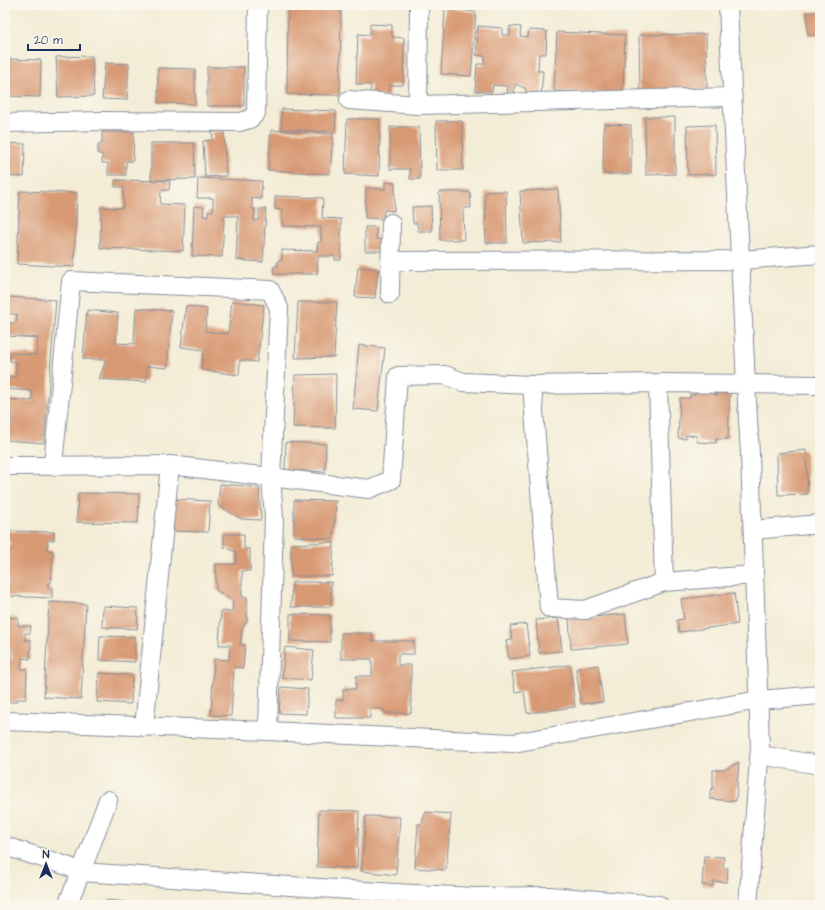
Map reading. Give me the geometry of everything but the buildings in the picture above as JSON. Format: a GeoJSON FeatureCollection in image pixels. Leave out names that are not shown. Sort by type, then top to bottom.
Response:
{"type":"FeatureCollection","features":[{"type":"Feature","properties":{"kind":"street"},"geometry":{"type":"LineString","coordinates":[[5,123],[103,121],[240,122],[250,119],[256,112],[258,5]]}},
{"type":"Feature","properties":{"kind":"street"},"geometry":{"type":"LineString","coordinates":[[418,105],[419,5]]}},
{"type":"Feature","properties":{"kind":"street"},"geometry":{"type":"LineString","coordinates":[[728,5],[750,454],[759,700],[760,755],[748,905]]}},
{"type":"Feature","properties":{"kind":"street"},"geometry":{"type":"LineString","coordinates":[[348,100],[418,105],[733,98]]}},
{"type":"Feature","properties":{"kind":"street"},"geometry":{"type":"LineString","coordinates":[[390,294],[391,223]]}},
{"type":"Feature","properties":{"kind":"street"},"geometry":{"type":"LineString","coordinates":[[390,261],[740,260],[820,254]]}},
{"type":"Feature","properties":{"kind":"street"},"geometry":{"type":"LineString","coordinates":[[53,465],[71,281],[270,290],[279,308],[271,478],[274,517],[268,731]]}},
{"type":"Feature","properties":{"kind":"street"},"geometry":{"type":"LineString","coordinates":[[5,466],[170,465],[369,489],[391,480],[398,376],[445,375],[463,382],[532,385],[658,383],[820,385]]}},
{"type":"Feature","properties":{"kind":"street"},"geometry":{"type":"LineString","coordinates":[[658,383],[664,582]]}},
{"type":"Feature","properties":{"kind":"street"},"geometry":{"type":"LineString","coordinates":[[532,385],[549,608],[585,610],[664,582],[754,575]]}},
{"type":"Feature","properties":{"kind":"street"},"geometry":{"type":"LineString","coordinates":[[144,727],[170,465]]}},
{"type":"Feature","properties":{"kind":"street"},"geometry":{"type":"LineString","coordinates":[[753,530],[820,524]]}},
{"type":"Feature","properties":{"kind":"street"},"geometry":{"type":"LineString","coordinates":[[5,721],[268,731],[513,743],[759,700],[820,694]]}},
{"type":"Feature","properties":{"kind":"street"},"geometry":{"type":"LineString","coordinates":[[760,755],[820,765]]}},
{"type":"Feature","properties":{"kind":"street"},"geometry":{"type":"LineString","coordinates":[[67,905],[108,800]]}},
{"type":"Feature","properties":{"kind":"street"},"geometry":{"type":"LineString","coordinates":[[5,846],[81,872],[394,899],[549,896],[659,905]]}}]}
